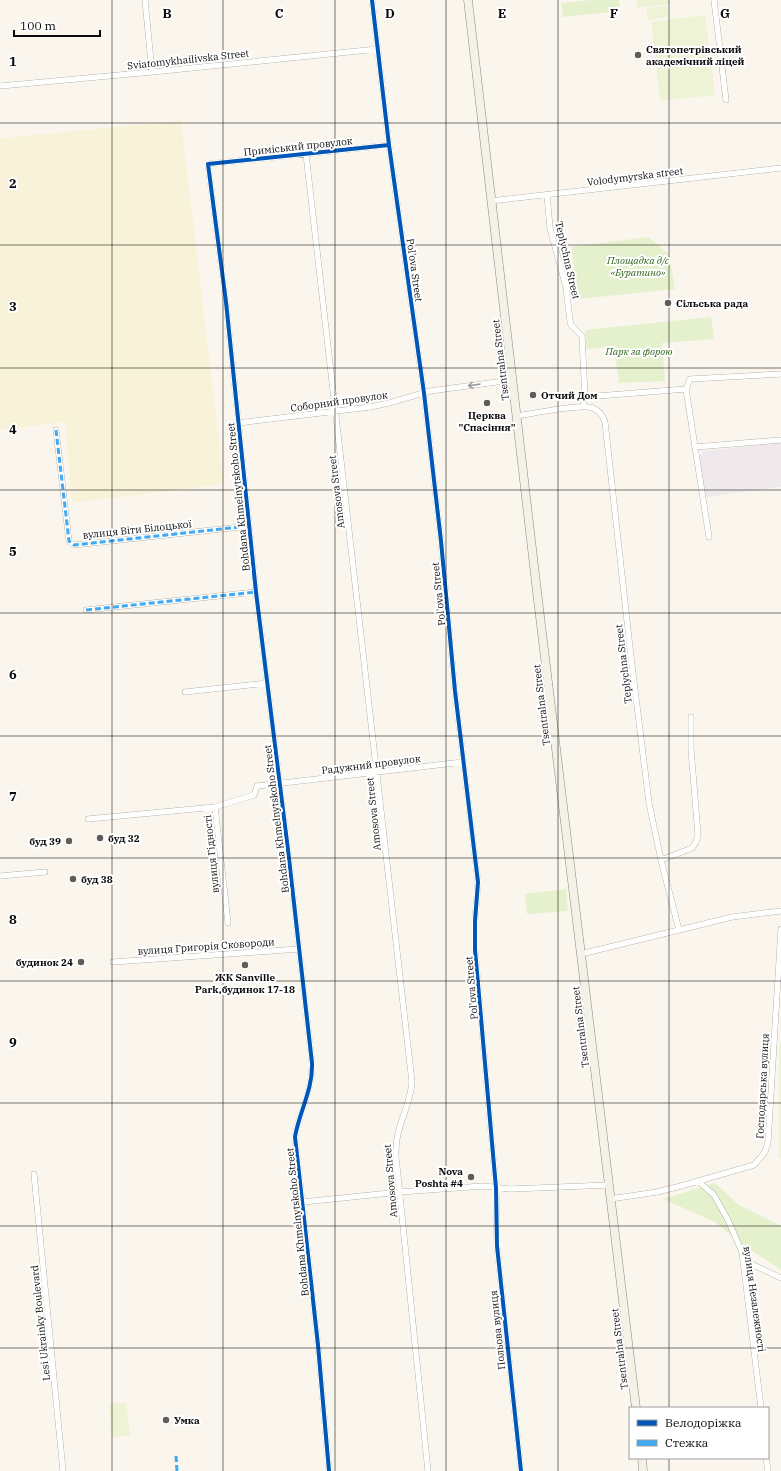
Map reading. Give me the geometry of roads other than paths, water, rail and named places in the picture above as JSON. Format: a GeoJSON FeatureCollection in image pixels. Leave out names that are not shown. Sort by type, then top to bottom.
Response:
{"type":"FeatureCollection","features":[{"type":"Feature","properties":{"kind":"main road","name":"Tsentralna Street"},"geometry":{"type":"LineString","coordinates":[[468,0],[516,416],[636,1407]]}},
{"type":"Feature","properties":{"kind":"main road"},"geometry":{"type":"LineString","coordinates":[[642,1459],[643,1471]]}},
{"type":"Feature","properties":{"kind":"street"},"geometry":{"type":"LineString","coordinates":[[145,0],[152,72]]}},
{"type":"Feature","properties":{"kind":"street","name":"Pol'ova Street"},"geometry":{"type":"LineString","coordinates":[[372,0],[389,145],[424,393],[463,762],[478,882],[475,921],[475,950],[496,1188]]}},
{"type":"Feature","properties":{"kind":"street"},"geometry":{"type":"LineString","coordinates":[[714,0],[726,100]]}},
{"type":"Feature","properties":{"kind":"street","name":"Sviatomykhailivska Street"},"geometry":{"type":"LineString","coordinates":[[0,86],[378,49]]}},
{"type":"Feature","properties":{"kind":"street","name":"Приміський провулок"},"geometry":{"type":"LineString","coordinates":[[208,164],[389,145]]}},
{"type":"Feature","properties":{"kind":"street","name":"Amosova Street"},"geometry":{"type":"LineString","coordinates":[[306,154],[378,772],[412,1082],[410,1097],[399,1127],[395,1145],[428,1471]]}},
{"type":"Feature","properties":{"kind":"street","name":"Bohdana Khmelnytskoho Street"},"geometry":{"type":"LineString","coordinates":[[208,164],[226,302],[256,592],[312,1063],[310,1086],[296,1128],[295,1137],[330,1471]]}},
{"type":"Feature","properties":{"kind":"street","name":"Volodymyrska street"},"geometry":{"type":"LineString","coordinates":[[491,201],[781,168]]}},
{"type":"Feature","properties":{"kind":"street","name":"Teplychna Street"},"geometry":{"type":"LineString","coordinates":[[547,195],[550,228],[566,287],[570,321],[571,325],[582,336],[585,397],[583,406],[595,409],[600,413],[605,422],[634,688],[649,803],[661,860],[679,930]]}},
{"type":"Feature","properties":{"kind":"street"},"geometry":{"type":"LineString","coordinates":[[709,537],[686,389],[690,379],[781,374]]}},
{"type":"Feature","properties":{"kind":"street","name":"Соборний провулок"},"geometry":{"type":"LineString","coordinates":[[238,423],[336,412],[389,403],[430,391],[512,380]]}},
{"type":"Feature","properties":{"kind":"street"},"geometry":{"type":"LineString","coordinates":[[585,397],[686,389]]}},
{"type":"Feature","properties":{"kind":"street"},"geometry":{"type":"LineString","coordinates":[[516,416],[583,406]]}},
{"type":"Feature","properties":{"kind":"street","name":"вулиця Віти Білоцької"},"geometry":{"type":"LineString","coordinates":[[56,430],[69,540],[74,545],[249,526]]}},
{"type":"Feature","properties":{"kind":"street"},"geometry":{"type":"LineString","coordinates":[[695,447],[781,440]]}},
{"type":"Feature","properties":{"kind":"street"},"geometry":{"type":"LineString","coordinates":[[86,610],[256,592]]}},
{"type":"Feature","properties":{"kind":"street"},"geometry":{"type":"LineString","coordinates":[[185,692],[267,683]]}},
{"type":"Feature","properties":{"kind":"street"},"geometry":{"type":"LineString","coordinates":[[661,860],[692,848],[698,835],[691,749],[692,717]]}},
{"type":"Feature","properties":{"kind":"street","name":"Радужний провулок"},"geometry":{"type":"LineString","coordinates":[[280,784],[463,762]]}},
{"type":"Feature","properties":{"kind":"street","name":"вулиця Гідності"},"geometry":{"type":"LineString","coordinates":[[228,923],[215,807],[254,795],[257,786],[280,784]]}},
{"type":"Feature","properties":{"kind":"street"},"geometry":{"type":"LineString","coordinates":[[88,819],[215,807]]}},
{"type":"Feature","properties":{"kind":"street"},"geometry":{"type":"LineString","coordinates":[[0,876],[45,872]]}},
{"type":"Feature","properties":{"kind":"street"},"geometry":{"type":"LineString","coordinates":[[581,954],[732,917],[781,911]]}},
{"type":"Feature","properties":{"kind":"street","name":"Господарська вулиця"},"geometry":{"type":"LineString","coordinates":[[610,1199],[657,1192],[754,1165],[766,1152],[768,1142],[781,929]]}},
{"type":"Feature","properties":{"kind":"street","name":"вулиця Григорія Сковороди"},"geometry":{"type":"LineString","coordinates":[[113,962],[299,949]]}},
{"type":"Feature","properties":{"kind":"street","name":"Lesi Ukrainky Boulevard"},"geometry":{"type":"LineString","coordinates":[[34,1174],[63,1471]]}},
{"type":"Feature","properties":{"kind":"street","name":"вулиця Незалежності"},"geometry":{"type":"LineString","coordinates":[[698,1181],[714,1195],[728,1220],[742,1252],[761,1407]]}},
{"type":"Feature","properties":{"kind":"street"},"geometry":{"type":"LineString","coordinates":[[303,1202],[400,1192],[483,1186],[511,1189],[609,1185]]}},
{"type":"Feature","properties":{"kind":"street","name":"Польова вулиця"},"geometry":{"type":"LineString","coordinates":[[496,1188],[497,1246],[521,1471]]}},
{"type":"Feature","properties":{"kind":"street"},"geometry":{"type":"LineString","coordinates":[[743,1260],[781,1278]]}},
{"type":"Feature","properties":{"kind":"street"},"geometry":{"type":"LineString","coordinates":[[766,1459],[768,1471]]}},
{"type":"Feature","properties":{"kind":"place","name":"Святопетрівський академічний ліцей"},"geometry":{"type":"Point","coordinates":[638,55]}},
{"type":"Feature","properties":{"kind":"place","name":"Сільська рада"},"geometry":{"type":"Point","coordinates":[668,303]}},
{"type":"Feature","properties":{"kind":"place","name":"Отчий Дом"},"geometry":{"type":"Point","coordinates":[533,395]}},
{"type":"Feature","properties":{"kind":"place","name":"Церква \"Спасіння\""},"geometry":{"type":"Point","coordinates":[487,403]}},
{"type":"Feature","properties":{"kind":"place","name":"буд 32"},"geometry":{"type":"Point","coordinates":[100,838]}},
{"type":"Feature","properties":{"kind":"place","name":"буд 39"},"geometry":{"type":"Point","coordinates":[69,841]}},
{"type":"Feature","properties":{"kind":"place","name":"буд 38"},"geometry":{"type":"Point","coordinates":[73,879]}},
{"type":"Feature","properties":{"kind":"place","name":"будинок 24"},"geometry":{"type":"Point","coordinates":[81,962]}},
{"type":"Feature","properties":{"kind":"place","name":"ЖК Sanville Park,будинок 17-18"},"geometry":{"type":"Point","coordinates":[245,965]}},
{"type":"Feature","properties":{"kind":"place","name":"Nova Poshta #4"},"geometry":{"type":"Point","coordinates":[471,1177]}},
{"type":"Feature","properties":{"kind":"place","name":"Умка"},"geometry":{"type":"Point","coordinates":[166,1420]}},
{"type":"Feature","properties":{"kind":"park label","name":"Площадка д/с «Буратино»"},"geometry":{"type":"Point","coordinates":[638,266]}},
{"type":"Feature","properties":{"kind":"park label","name":"Парк за форою"},"geometry":{"type":"Point","coordinates":[639,351]}}]}
